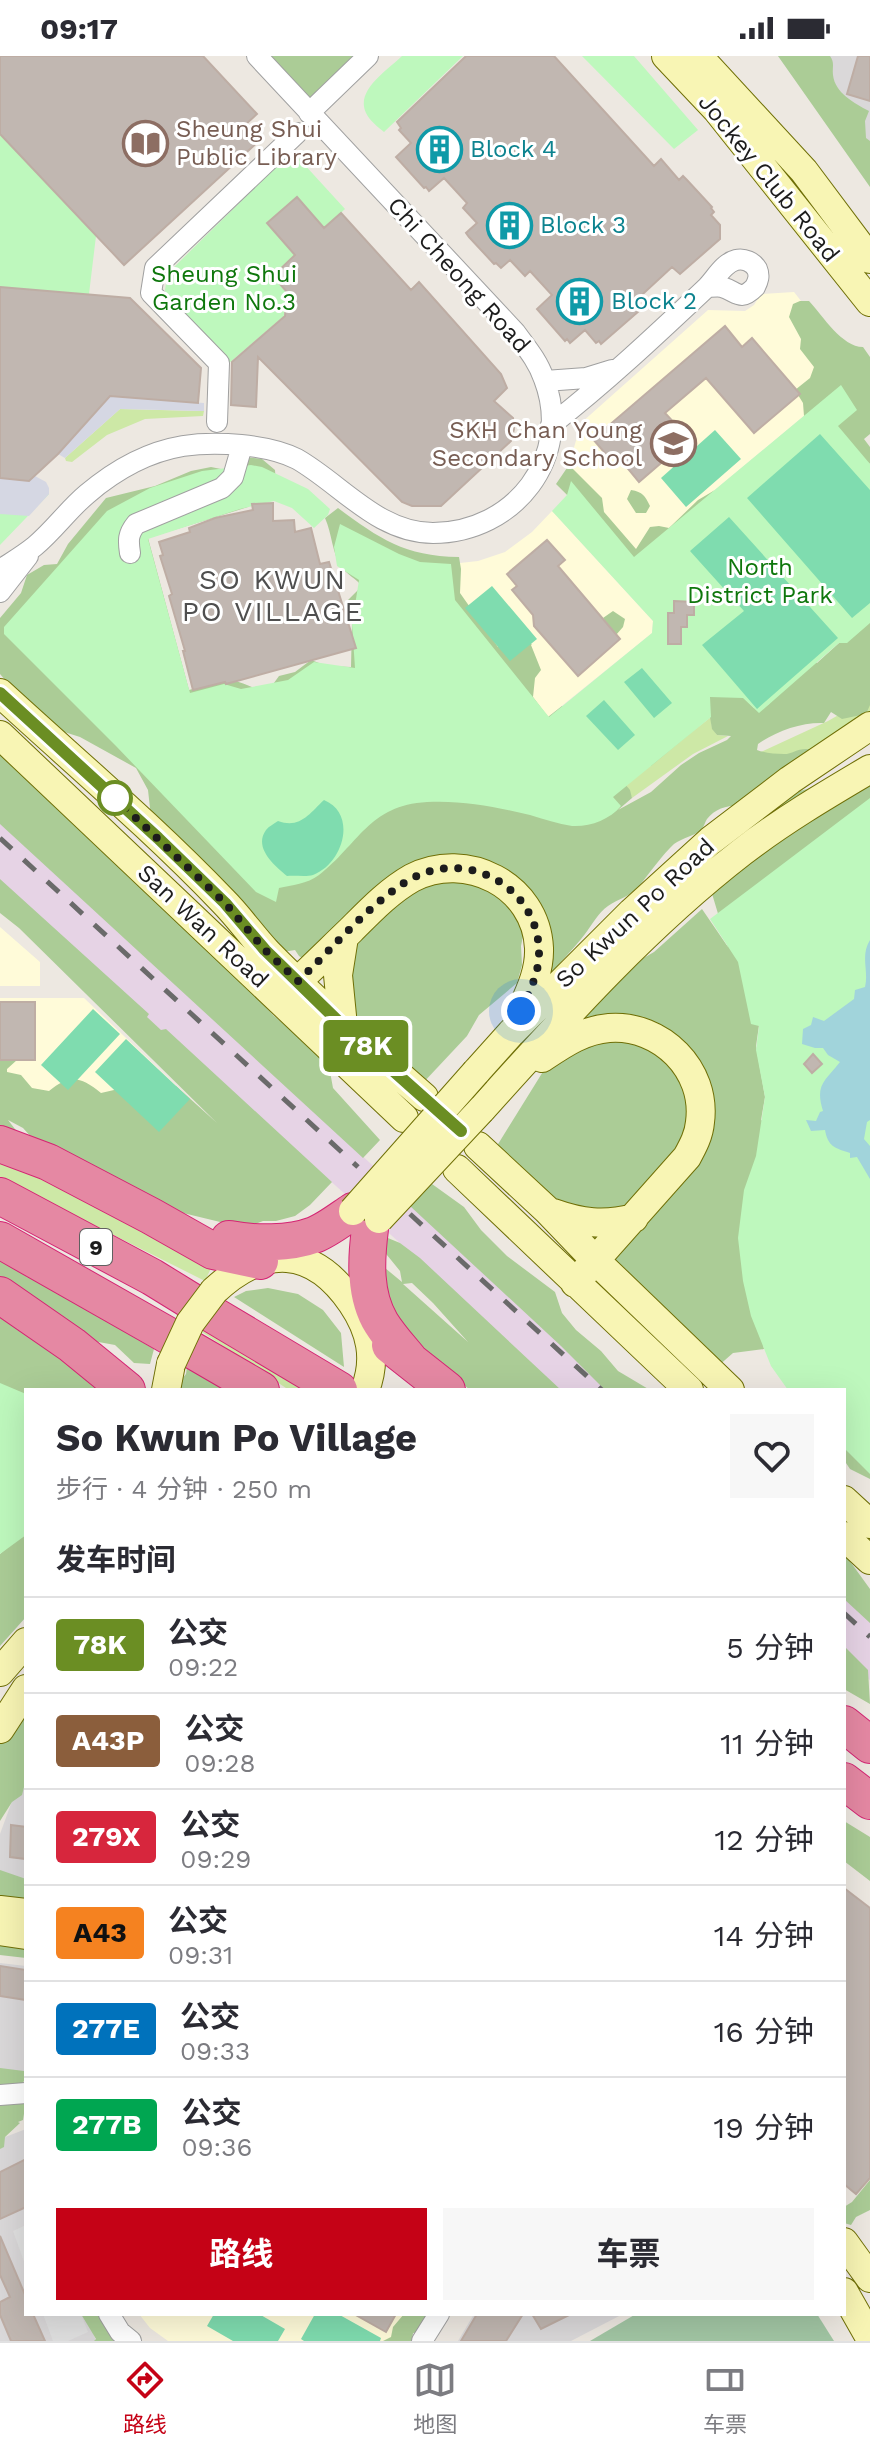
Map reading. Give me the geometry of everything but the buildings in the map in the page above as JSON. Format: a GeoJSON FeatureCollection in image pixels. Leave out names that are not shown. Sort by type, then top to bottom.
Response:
{"type":"FeatureCollection","features":[{"type":"Feature","properties":{"kind":"highway"},"geometry":{"type":"LineString","coordinates":[[0,1144],[48,1162],[213,1251],[273,1260]]}},
{"type":"Feature","properties":{"kind":"highway","name":"9"},"geometry":{"type":"LineString","coordinates":[[0,1196],[205,1302],[357,1387]]}},
{"type":"Feature","properties":{"kind":"highway"},"geometry":{"type":"LineString","coordinates":[[151,1216],[188,1229],[248,1243],[314,1235],[361,1220],[371,1298],[382,1325],[409,1359]]}},
{"type":"Feature","properties":{"kind":"highway","name":"9"},"geometry":{"type":"LineString","coordinates":[[0,1240],[173,1359],[255,1388]]}},
{"type":"Feature","properties":{"kind":"highway"},"geometry":{"type":"LineString","coordinates":[[0,1295],[72,1345],[125,1388]]}},
{"type":"Feature","properties":{"kind":"highway"},"geometry":{"type":"LineString","coordinates":[[360,1315],[445,1388]]}},
{"type":"Feature","properties":{"kind":"highway"},"geometry":{"type":"LineString","coordinates":[[846,1726],[870,1745]]}},
{"type":"Feature","properties":{"kind":"highway"},"geometry":{"type":"LineString","coordinates":[[846,1783],[870,1801]]}},
{"type":"Feature","properties":{"kind":"main road","name":"Jockey Club Road"},"geometry":{"type":"LineString","coordinates":[[666,56],[717,110],[870,302]]}},
{"type":"Feature","properties":{"kind":"main road","name":"Jockey Club Road"},"geometry":{"type":"LineString","coordinates":[[698,56],[804,171],[870,259]]}},
{"type":"Feature","properties":{"kind":"main road","name":"San Wan Road"},"geometry":{"type":"LineString","coordinates":[[0,693],[225,903],[265,950],[288,990],[343,1026],[424,1097]]}},
{"type":"Feature","properties":{"kind":"main road","name":"So Kwun Po Road"},"geometry":{"type":"LineString","coordinates":[[357,1387],[372,1353],[351,1271],[361,1220],[476,1072],[632,912],[710,841],[790,780],[870,726]]}},
{"type":"Feature","properties":{"kind":"main road","name":"San Wan Road"},"geometry":{"type":"LineString","coordinates":[[0,735],[288,990],[404,1118]]}},
{"type":"Feature","properties":{"kind":"main road","name":"So Kwun Po Road"},"geometry":{"type":"LineString","coordinates":[[173,1359],[190,1323],[205,1302],[235,1273],[326,1239],[361,1220],[481,1110],[607,972],[652,928],[774,829],[870,769]]}},
{"type":"Feature","properties":{"kind":"main road"},"geometry":{"type":"LineString","coordinates":[[288,990],[391,892],[425,873],[451,867],[465,868],[491,877],[511,890],[525,906],[538,938],[536,975],[511,1033]]}},
{"type":"Feature","properties":{"kind":"main road"},"geometry":{"type":"LineString","coordinates":[[343,1026],[338,975],[344,937]]}},
{"type":"Feature","properties":{"kind":"main road"},"geometry":{"type":"LineString","coordinates":[[509,1079],[567,1041],[609,1028],[649,1034],[680,1057],[693,1075],[700,1097],[698,1134],[687,1157],[575,1283]]}},
{"type":"Feature","properties":{"kind":"main road"},"geometry":{"type":"LineString","coordinates":[[478,1146],[728,1388]]}},
{"type":"Feature","properties":{"kind":"main road"},"geometry":{"type":"LineString","coordinates":[[457,1169],[687,1388]]}},
{"type":"Feature","properties":{"kind":"main road"},"geometry":{"type":"LineString","coordinates":[[548,1211],[589,1223],[604,1224],[634,1218]]}},
{"type":"Feature","properties":{"kind":"main road"},"geometry":{"type":"LineString","coordinates":[[273,1260],[308,1263],[330,1276],[360,1315]]}},
{"type":"Feature","properties":{"kind":"main road"},"geometry":{"type":"LineString","coordinates":[[846,1502],[870,1524]]}},
{"type":"Feature","properties":{"kind":"main road"},"geometry":{"type":"LineString","coordinates":[[846,1538],[870,1560]]}},
{"type":"Feature","properties":{"kind":"main road"},"geometry":{"type":"LineString","coordinates":[[0,1672],[24,1644]]}},
{"type":"Feature","properties":{"kind":"main road"},"geometry":{"type":"LineString","coordinates":[[0,1729],[24,1692]]}},
{"type":"Feature","properties":{"kind":"main road"},"geometry":{"type":"LineString","coordinates":[[0,1910],[24,1913]]}},
{"type":"Feature","properties":{"kind":"main road"},"geometry":{"type":"LineString","coordinates":[[0,1931],[24,1935]]}},
{"type":"Feature","properties":{"kind":"main road"},"geometry":{"type":"LineString","coordinates":[[846,2245],[870,2278]]}},
{"type":"Feature","properties":{"kind":"main road"},"geometry":{"type":"LineString","coordinates":[[846,2296],[870,2338]]}},
{"type":"Feature","properties":{"kind":"street","name":"Chi Cheong Road"},"geometry":{"type":"LineString","coordinates":[[0,592],[35,546],[86,495],[116,471],[150,455],[181,446],[205,443],[242,446],[297,459],[375,515],[402,528],[429,533],[449,533],[482,524],[506,511],[526,493],[541,469],[549,448],[551,425],[545,381],[537,362],[515,332],[257,56]]}},
{"type":"Feature","properties":{"kind":"street"},"geometry":{"type":"LineString","coordinates":[[309,113],[368,56]]}},
{"type":"Feature","properties":{"kind":"street"},"geometry":{"type":"LineString","coordinates":[[217,422],[219,363],[151,293],[155,268],[297,133]]}},
{"type":"Feature","properties":{"kind":"street"},"geometry":{"type":"LineString","coordinates":[[551,425],[707,287]]}},
{"type":"Feature","properties":{"kind":"street"},"geometry":{"type":"LineString","coordinates":[[545,381],[604,374],[624,363]]}},
{"type":"Feature","properties":{"kind":"street"},"geometry":{"type":"LineString","coordinates":[[130,553],[128,540],[136,524],[230,482],[242,446]]}},
{"type":"Feature","properties":{"kind":"street"},"geometry":{"type":"LineString","coordinates":[[0,570],[35,546]]}},
{"type":"Feature","properties":{"kind":"street"},"geometry":{"type":"LineString","coordinates":[[0,2095],[24,2093]]}},
{"type":"Feature","properties":{"kind":"street"},"geometry":{"type":"LineString","coordinates":[[110,2316],[120,2332],[131,2341]]}},
{"type":"Feature","properties":{"kind":"street"},"geometry":{"type":"LineString","coordinates":[[422,2341],[438,2316]]}},
{"type":"Feature","properties":{"kind":"shaded area"},"geometry":{"type":"Polygon","coordinates":[[[778,56],[870,56],[870,183],[778,56]]]}},
{"type":"Feature","properties":{"kind":"shaded area","name":"SKH Chan Young Secondary School"},"geometry":{"type":"Polygon","coordinates":[[[794,292],[805,306],[841,385],[634,557],[569,465],[581,423],[708,310],[745,311],[754,305],[761,294],[794,292]]]}},
{"type":"Feature","properties":{"kind":"shaded area"},"geometry":{"type":"Polygon","coordinates":[[[109,396],[204,403],[204,411],[120,409],[65,458],[58,454],[109,396]]]}},
{"type":"Feature","properties":{"kind":"shaded area"},"geometry":{"type":"Polygon","coordinates":[[[35,476],[46,482],[49,494],[29,516],[0,514],[0,478],[29,481],[35,476]]]}},
{"type":"Feature","properties":{"kind":"shaded area"},"geometry":{"type":"Polygon","coordinates":[[[552,511],[653,621],[652,633],[548,717],[455,600],[451,564],[478,561],[505,552],[532,532],[552,511]]]}},
{"type":"Feature","properties":{"kind":"shaded area"},"geometry":{"type":"Polygon","coordinates":[[[0,823],[613,1388],[555,1388],[400,1243],[146,1017],[148,1015],[0,882],[0,823]]]}},
{"type":"Feature","properties":{"kind":"shaded area"},"geometry":{"type":"Polygon","coordinates":[[[0,927],[40,962],[40,986],[0,986],[0,927]]]}},
{"type":"Feature","properties":{"kind":"shaded area"},"geometry":{"type":"Polygon","coordinates":[[[0,998],[84,998],[266,1171],[0,1101],[0,998]]]}},
{"type":"Feature","properties":{"kind":"shaded area"},"geometry":{"type":"Polygon","coordinates":[[[846,1599],[870,1620],[870,1680],[846,1663],[846,1599]]]}},
{"type":"Feature","properties":{"kind":"shaded area"},"geometry":{"type":"Polygon","coordinates":[[[24,1778],[24,1882],[0,1875],[0,1834],[15,1793],[24,1778]]]}},
{"type":"Feature","properties":{"kind":"shaded area"},"geometry":{"type":"Polygon","coordinates":[[[0,1963],[24,1966],[24,2071],[0,2075],[0,1963]]]}},
{"type":"Feature","properties":{"kind":"shaded area"},"geometry":{"type":"Polygon","coordinates":[[[24,2130],[24,2316],[87,2316],[96,2341],[0,2341],[0,2139],[24,2130]]]}},
{"type":"Feature","properties":{"kind":"shaded area"},"geometry":{"type":"Polygon","coordinates":[[[24,2226],[24,2261],[13,2231],[24,2226]]]}},
{"type":"Feature","properties":{"kind":"shaded area"},"geometry":{"type":"Polygon","coordinates":[[[44,2316],[82,2316],[88,2332],[68,2341],[53,2341],[44,2316]]]}},
{"type":"Feature","properties":{"kind":"shaded area"},"geometry":{"type":"Polygon","coordinates":[[[141,2316],[410,2316],[395,2341],[168,2341],[150,2328],[141,2316]]]}},
{"type":"Feature","properties":{"kind":"shaded area"},"geometry":{"type":"Polygon","coordinates":[[[473,2316],[619,2316],[571,2341],[458,2341],[473,2316]]]}},
{"type":"Feature","properties":{"kind":"green space"},"geometry":{"type":"Polygon","coordinates":[[[257,56],[368,56],[309,113],[257,56]]]}},
{"type":"Feature","properties":{"kind":"green space"},"geometry":{"type":"Polygon","coordinates":[[[402,56],[463,56],[384,132],[367,116],[365,96],[375,81],[402,56]]]}},
{"type":"Feature","properties":{"kind":"green space"},"geometry":{"type":"Polygon","coordinates":[[[582,56],[634,56],[698,130],[674,149],[582,56]]]}},
{"type":"Feature","properties":{"kind":"green space"},"geometry":{"type":"Polygon","coordinates":[[[778,56],[830,56],[837,87],[846,97],[869,111],[865,121],[866,138],[870,141],[870,187],[778,56]]]}},
{"type":"Feature","properties":{"kind":"green space"},"geometry":{"type":"Polygon","coordinates":[[[0,134],[96,236],[89,294],[0,287],[0,134]]]}},
{"type":"Feature","properties":{"kind":"green space","name":"Sheung Shui Garden No.3"},"geometry":{"type":"Polygon","coordinates":[[[292,151],[345,209],[273,276],[286,292],[284,316],[228,364],[164,295],[168,273],[292,151]]]}},
{"type":"Feature","properties":{"kind":"green space"},"geometry":{"type":"Polygon","coordinates":[[[809,301],[840,336],[855,346],[863,347],[870,357],[870,434],[864,439],[870,447],[870,464],[804,416],[803,403],[795,390],[810,378],[814,367],[800,349],[801,339],[789,317],[793,304],[809,301]]]}},
{"type":"Feature","properties":{"kind":"green space","name":"North District Park"},"geometry":{"type":"Polygon","coordinates":[[[841,385],[857,410],[838,426],[870,464],[870,623],[847,643],[839,643],[759,713],[743,698],[710,697],[711,717],[613,797],[621,806],[616,811],[592,824],[572,826],[505,809],[466,803],[407,805],[391,810],[366,828],[314,878],[279,888],[276,902],[256,892],[4,634],[4,627],[107,511],[150,488],[202,471],[251,465],[262,467],[308,489],[330,509],[314,528],[292,508],[274,501],[148,539],[190,693],[224,684],[241,689],[288,680],[314,662],[355,668],[352,624],[359,580],[337,566],[334,547],[340,524],[420,562],[451,564],[455,600],[549,717],[652,633],[653,621],[552,511],[567,495],[571,481],[634,557],[841,385]]]}},
{"type":"Feature","properties":{"kind":"green space"},"geometry":{"type":"Polygon","coordinates":[[[120,409],[204,411],[203,416],[145,419],[107,435],[72,462],[66,461],[65,458],[120,409]]]}},
{"type":"Feature","properties":{"kind":"green space"},"geometry":{"type":"Polygon","coordinates":[[[715,430],[741,459],[686,507],[661,478],[715,430]]]}},
{"type":"Feature","properties":{"kind":"green space"},"geometry":{"type":"Polygon","coordinates":[[[820,434],[870,490],[870,603],[852,618],[747,498],[820,434]]]}},
{"type":"Feature","properties":{"kind":"green space"},"geometry":{"type":"Polygon","coordinates":[[[245,457],[262,459],[275,470],[276,486],[248,507],[148,538],[189,690],[207,681],[227,679],[259,690],[271,687],[279,676],[295,672],[311,660],[327,666],[351,667],[352,624],[348,600],[362,586],[342,568],[334,550],[325,518],[338,508],[394,544],[423,553],[459,557],[460,593],[498,647],[518,640],[532,644],[541,670],[535,678],[533,697],[548,717],[562,706],[630,790],[632,798],[618,810],[651,792],[699,753],[731,736],[717,735],[712,729],[710,717],[651,766],[664,694],[743,697],[754,708],[768,705],[805,655],[817,663],[839,643],[870,604],[870,705],[866,714],[842,719],[831,712],[824,723],[790,728],[758,744],[757,750],[774,754],[809,749],[809,756],[746,806],[720,809],[707,819],[701,830],[674,844],[636,889],[601,912],[546,982],[534,965],[523,936],[522,965],[517,983],[479,1015],[467,1036],[422,1084],[392,1063],[370,1031],[354,1021],[343,984],[299,956],[295,950],[283,952],[152,826],[148,790],[136,768],[80,737],[58,730],[0,674],[0,618],[21,593],[27,575],[44,565],[57,564],[68,544],[106,498],[155,486],[191,471],[211,467],[226,470],[245,457]]]}},
{"type":"Feature","properties":{"kind":"green space"},"geometry":{"type":"Polygon","coordinates":[[[569,465],[602,498],[604,512],[636,549],[650,527],[669,528],[698,500],[715,490],[637,564],[556,484],[569,465]]]}},
{"type":"Feature","properties":{"kind":"green space"},"geometry":{"type":"Polygon","coordinates":[[[0,490],[49,494],[0,545],[0,490]]]}},
{"type":"Feature","properties":{"kind":"green space"},"geometry":{"type":"Polygon","coordinates":[[[631,490],[641,493],[647,500],[650,506],[646,513],[636,513],[627,499],[631,490]]]}},
{"type":"Feature","properties":{"kind":"green space"},"geometry":{"type":"Polygon","coordinates":[[[729,517],[838,638],[757,709],[702,645],[744,611],[690,551],[729,517]]]}},
{"type":"Feature","properties":{"kind":"green space"},"geometry":{"type":"Polygon","coordinates":[[[492,586],[537,639],[510,661],[465,608],[492,586]]]}},
{"type":"Feature","properties":{"kind":"green space"},"geometry":{"type":"Polygon","coordinates":[[[613,611],[625,619],[616,635],[603,618],[613,611]]]}},
{"type":"Feature","properties":{"kind":"green space"},"geometry":{"type":"Polygon","coordinates":[[[642,668],[672,703],[654,718],[624,682],[642,668]]]}},
{"type":"Feature","properties":{"kind":"green space"},"geometry":{"type":"Polygon","coordinates":[[[870,697],[870,715],[773,775],[761,752],[828,721],[870,697]]]}},
{"type":"Feature","properties":{"kind":"green space"},"geometry":{"type":"Polygon","coordinates":[[[604,700],[635,735],[618,750],[586,716],[604,700]]]}},
{"type":"Feature","properties":{"kind":"green space"},"geometry":{"type":"Polygon","coordinates":[[[711,717],[712,728],[717,735],[728,736],[693,754],[632,798],[626,784],[711,717]]]}},
{"type":"Feature","properties":{"kind":"green space"},"geometry":{"type":"Polygon","coordinates":[[[0,746],[214,950],[274,1016],[319,1052],[329,1066],[333,1088],[380,1140],[363,1158],[0,824],[0,746]]]}},
{"type":"Feature","properties":{"kind":"green space"},"geometry":{"type":"Polygon","coordinates":[[[870,760],[870,924],[759,1025],[756,1046],[765,1097],[761,1120],[775,1128],[870,1381],[870,1479],[850,1469],[846,1463],[846,1388],[841,1388],[762,1339],[764,1349],[733,1353],[717,1367],[495,1149],[580,1012],[628,967],[654,952],[702,909],[728,947],[710,887],[724,879],[724,846],[768,817],[790,794],[870,760]]]}},
{"type":"Feature","properties":{"kind":"green space"},"geometry":{"type":"Polygon","coordinates":[[[870,798],[870,1474],[846,1450],[846,1388],[787,1388],[771,1366],[751,1316],[738,1238],[744,1190],[756,1156],[765,1097],[756,1050],[759,1026],[751,1024],[738,962],[710,919],[870,798]]]}},
{"type":"Feature","properties":{"kind":"green space"},"geometry":{"type":"Polygon","coordinates":[[[324,800],[335,807],[341,816],[343,827],[339,850],[332,861],[313,875],[287,876],[267,856],[263,837],[267,829],[278,821],[298,822],[324,800]]]}},
{"type":"Feature","properties":{"kind":"green space"},"geometry":{"type":"Polygon","coordinates":[[[0,879],[149,1014],[147,1017],[161,1030],[166,1029],[332,1182],[310,1205],[295,1216],[263,1221],[245,1228],[183,1213],[127,1190],[41,1148],[23,1128],[8,1120],[25,1142],[0,1144],[0,1060],[17,1060],[7,1072],[21,1075],[32,1088],[49,1091],[75,1079],[101,1093],[127,1087],[176,1086],[217,1123],[19,928],[0,913],[0,879]]]}},
{"type":"Feature","properties":{"kind":"green space"},"geometry":{"type":"Polygon","coordinates":[[[93,1009],[120,1034],[68,1090],[41,1065],[93,1009]]]}},
{"type":"Feature","properties":{"kind":"green space"},"geometry":{"type":"Polygon","coordinates":[[[126,1039],[190,1099],[159,1132],[95,1072],[126,1039]]]}},
{"type":"Feature","properties":{"kind":"green space"},"geometry":{"type":"Polygon","coordinates":[[[0,1157],[212,1266],[205,1281],[0,1178],[0,1157]]]}},
{"type":"Feature","properties":{"kind":"green space"},"geometry":{"type":"Polygon","coordinates":[[[432,1184],[464,1207],[507,1256],[555,1292],[562,1313],[576,1330],[601,1351],[618,1371],[647,1388],[603,1388],[410,1206],[432,1184]]]}},
{"type":"Feature","properties":{"kind":"green space"},"geometry":{"type":"Polygon","coordinates":[[[383,1236],[400,1243],[420,1258],[559,1388],[468,1388],[398,1329],[379,1263],[402,1282],[400,1271],[378,1244],[383,1236]],[[412,1283],[403,1284],[468,1342],[412,1283]]]}},
{"type":"Feature","properties":{"kind":"green space"},"geometry":{"type":"Polygon","coordinates":[[[0,1256],[27,1277],[74,1289],[115,1326],[154,1349],[150,1364],[134,1363],[115,1345],[93,1341],[0,1276],[0,1256]]]}},
{"type":"Feature","properties":{"kind":"green space"},"geometry":{"type":"Polygon","coordinates":[[[268,1288],[298,1294],[323,1310],[341,1333],[344,1367],[234,1297],[246,1291],[268,1288]]]}},
{"type":"Feature","properties":{"kind":"green space"},"geometry":{"type":"Polygon","coordinates":[[[0,1305],[104,1388],[24,1388],[24,1619],[0,1646],[0,1554],[15,1541],[0,1410],[0,1305]]]}},
{"type":"Feature","properties":{"kind":"green space"},"geometry":{"type":"Polygon","coordinates":[[[210,1322],[307,1388],[286,1388],[202,1332],[210,1322]]]}},
{"type":"Feature","properties":{"kind":"green space"},"geometry":{"type":"Polygon","coordinates":[[[188,1359],[238,1388],[180,1388],[188,1359]]]}},
{"type":"Feature","properties":{"kind":"green space"},"geometry":{"type":"Polygon","coordinates":[[[0,1383],[24,1393],[24,1536],[0,1554],[0,1383]]]}},
{"type":"Feature","properties":{"kind":"green space"},"geometry":{"type":"Polygon","coordinates":[[[846,1556],[870,1589],[870,1623],[846,1601],[846,1556]]]}},
{"type":"Feature","properties":{"kind":"green space"},"geometry":{"type":"Polygon","coordinates":[[[846,1648],[868,1670],[870,1704],[846,1690],[846,1648]]]}},
{"type":"Feature","properties":{"kind":"green space"},"geometry":{"type":"Polygon","coordinates":[[[24,1708],[24,1787],[22,1795],[12,1802],[0,1821],[0,1742],[24,1708]]]}},
{"type":"Feature","properties":{"kind":"green space"},"geometry":{"type":"Polygon","coordinates":[[[846,1822],[870,1837],[870,1881],[846,1863],[846,1822]]]}},
{"type":"Feature","properties":{"kind":"green space"},"geometry":{"type":"Polygon","coordinates":[[[0,1870],[24,1878],[24,1900],[0,1897],[0,1870]]]}},
{"type":"Feature","properties":{"kind":"green space"},"geometry":{"type":"Polygon","coordinates":[[[0,1938],[24,1942],[24,1958],[0,1955],[0,1938]]]}},
{"type":"Feature","properties":{"kind":"green space"},"geometry":{"type":"Polygon","coordinates":[[[0,2068],[24,2071],[20,2088],[24,2097],[23,2120],[5,2137],[4,2147],[0,2149],[0,2068]]]}},
{"type":"Feature","properties":{"kind":"green space"},"geometry":{"type":"Polygon","coordinates":[[[870,2180],[870,2210],[856,2217],[851,2225],[846,2224],[846,2206],[870,2180]]]}},
{"type":"Feature","properties":{"kind":"green space"},"geometry":{"type":"Polygon","coordinates":[[[82,2316],[110,2316],[124,2341],[94,2341],[96,2339],[82,2316]]]}},
{"type":"Feature","properties":{"kind":"green space"},"geometry":{"type":"Polygon","coordinates":[[[213,2316],[262,2316],[285,2329],[278,2341],[233,2341],[207,2326],[213,2316]]]}},
{"type":"Feature","properties":{"kind":"green space"},"geometry":{"type":"Polygon","coordinates":[[[314,2316],[342,2316],[381,2338],[380,2341],[301,2339],[314,2316]]]}},
{"type":"Feature","properties":{"kind":"green space"},"geometry":{"type":"Polygon","coordinates":[[[402,2316],[433,2316],[424,2332],[413,2333],[412,2341],[383,2341],[391,2337],[393,2327],[402,2316]]]}},
{"type":"Feature","properties":{"kind":"green space"},"geometry":{"type":"Polygon","coordinates":[[[633,2316],[818,2316],[834,2341],[590,2341],[633,2316]]]}},
{"type":"Feature","properties":{"kind":"water"},"geometry":{"type":"Polygon","coordinates":[[[870,940],[870,1120],[864,1139],[870,1146],[870,1179],[857,1157],[850,1158],[850,1153],[833,1146],[825,1130],[811,1131],[806,1120],[816,1121],[823,1111],[821,1089],[825,1079],[840,1062],[823,1048],[802,1044],[803,1029],[811,1025],[813,1017],[824,1021],[854,999],[855,990],[865,987],[865,958],[870,940]]]}},
{"type":"Feature","properties":{"kind":"railway"},"geometry":{"type":"LineString","coordinates":[[0,838],[358,1167]]}},
{"type":"Feature","properties":{"kind":"railway"},"geometry":{"type":"LineString","coordinates":[[410,1214],[600,1388]]}},
{"type":"Feature","properties":{"kind":"railway"},"geometry":{"type":"LineString","coordinates":[[846,1615],[870,1637]]}},
{"type":"Feature","properties":{"kind":"bus line","name":"78K"},"geometry":{"type":"LineString","coordinates":[[0,693],[225,903],[265,950],[343,1026],[461,1131]]}},
{"type":"Feature","properties":{"kind":"place","name":"Sheung Shui Public Library"},"geometry":{"type":"Point","coordinates":[145,143]}},
{"type":"Feature","properties":{"kind":"place","name":"Block 4"},"geometry":{"type":"Point","coordinates":[439,149]}},
{"type":"Feature","properties":{"kind":"place","name":"Block 3"},"geometry":{"type":"Point","coordinates":[509,225]}},
{"type":"Feature","properties":{"kind":"place","name":"Block 2"},"geometry":{"type":"Point","coordinates":[580,301]}},
{"type":"Feature","properties":{"kind":"place","name":"SKH Chan Young Secondary School"},"geometry":{"type":"Point","coordinates":[673,444]}},
{"type":"Feature","properties":{"kind":"district","name":"SO KWUN PO VILLAGE"},"geometry":{"type":"Point","coordinates":[273,595]}},
{"type":"Feature","properties":{"kind":"route"},"geometry":{"type":"LineString","coordinates":[[115,798],[225,903],[265,950],[298,981],[391,892],[414,877],[451,867],[478,871],[491,877],[519,897],[530,915],[538,938],[536,975],[521,1011]]}}]}
